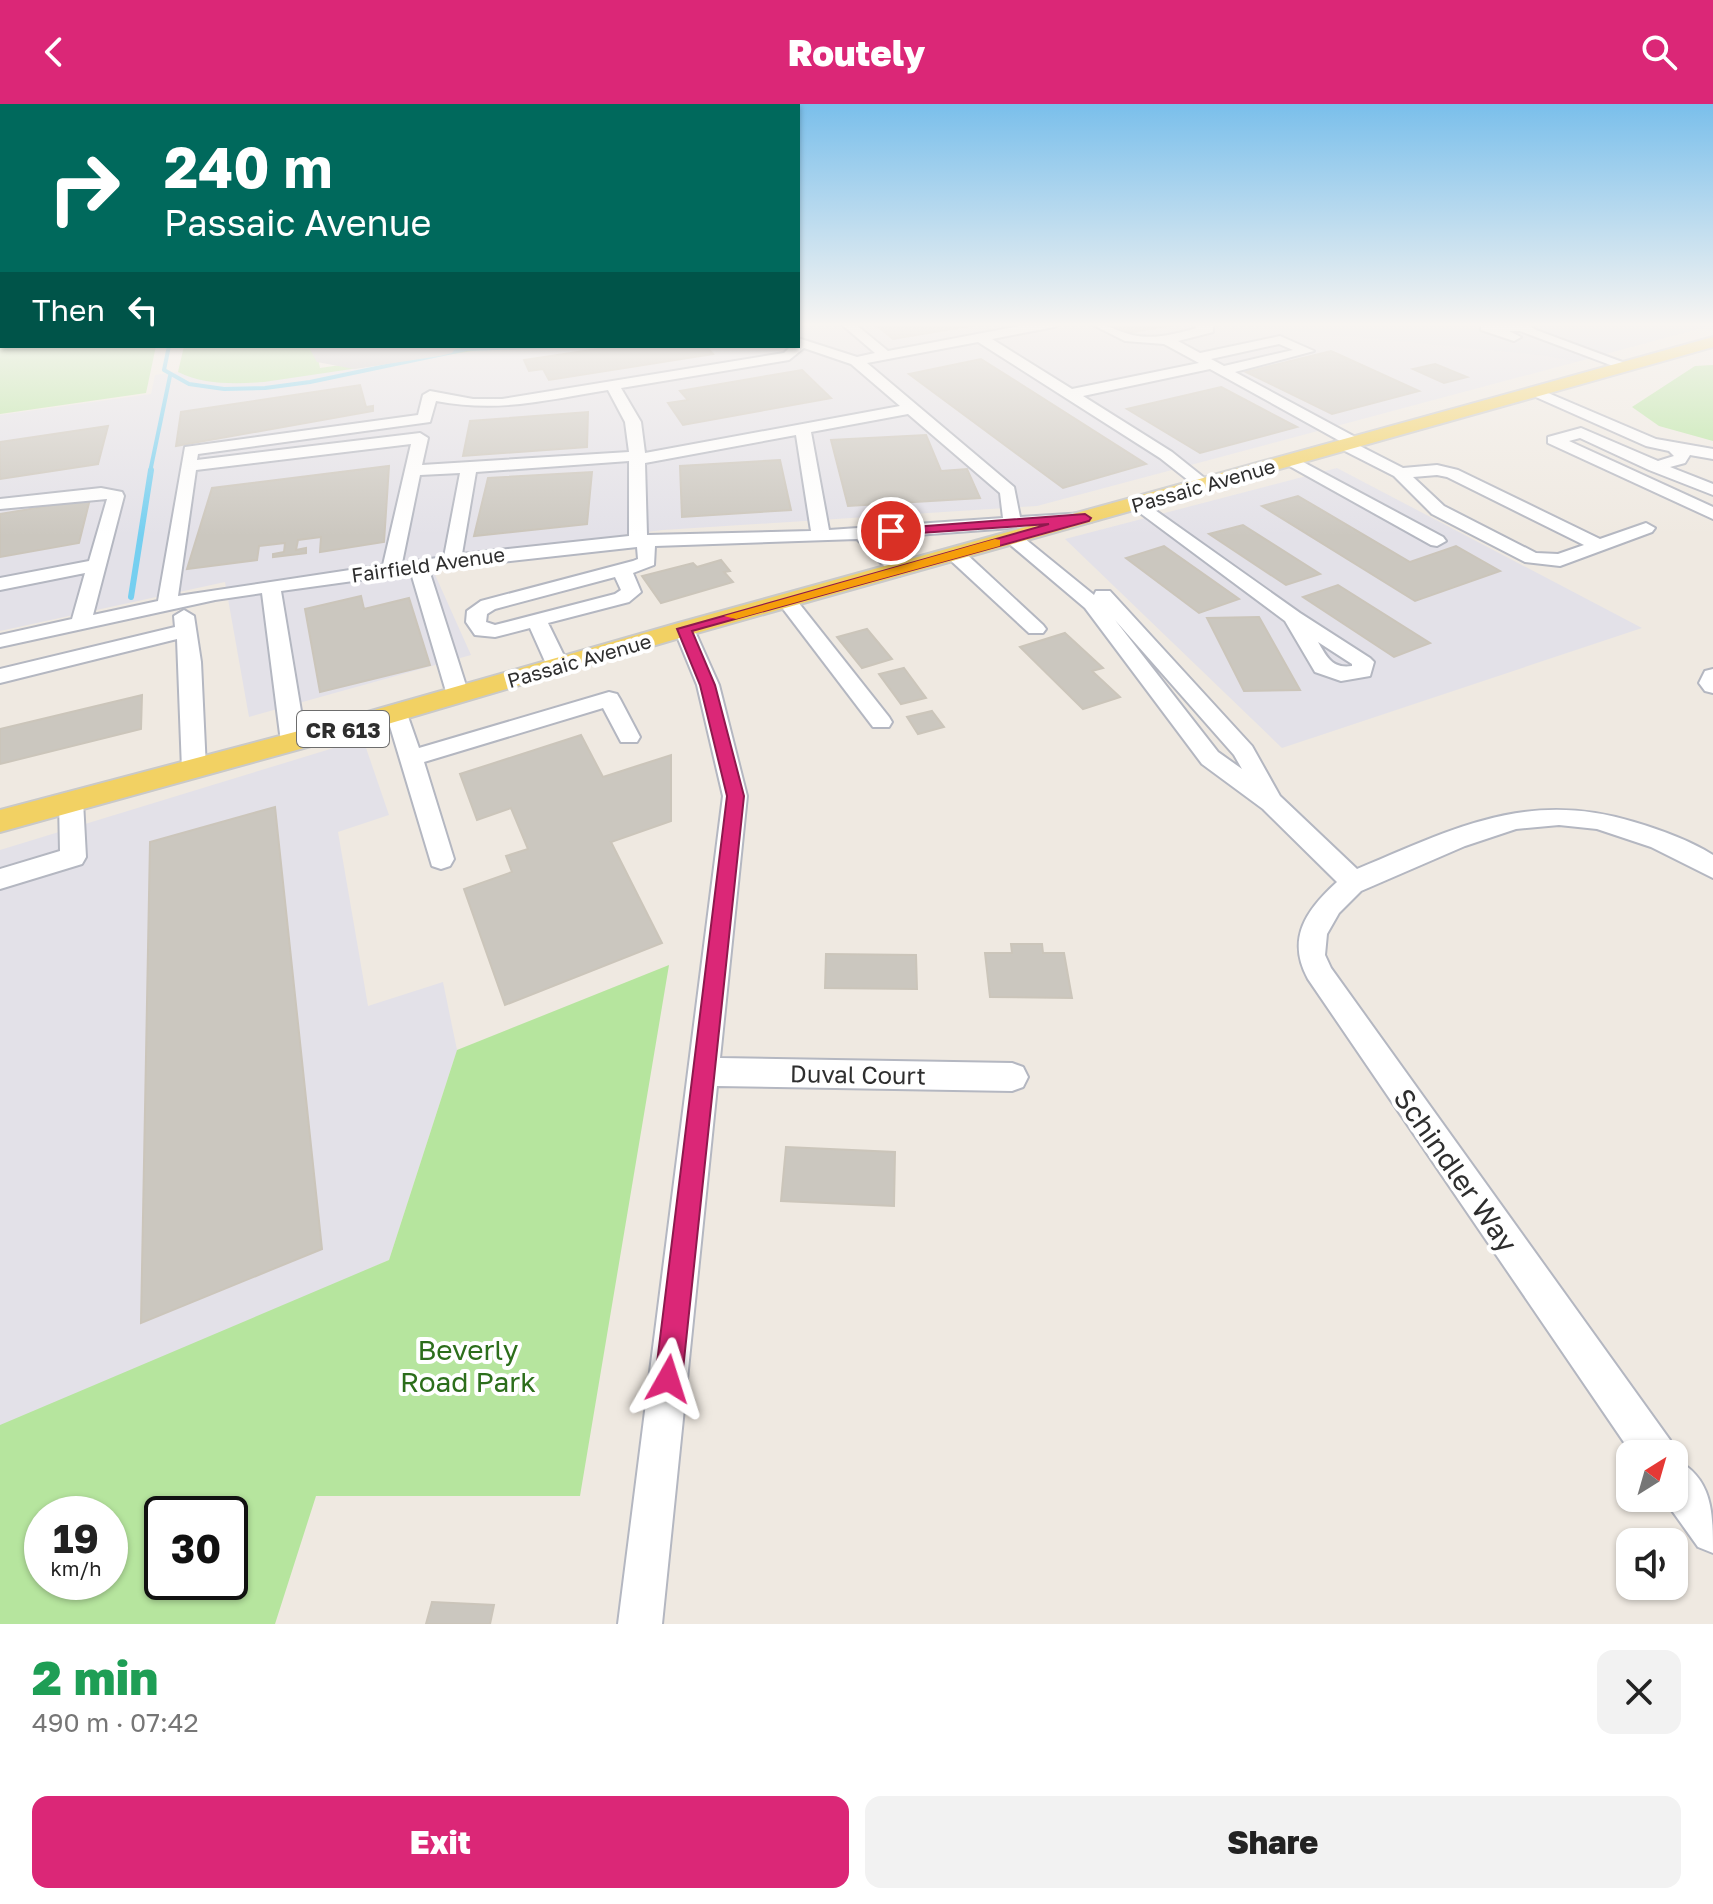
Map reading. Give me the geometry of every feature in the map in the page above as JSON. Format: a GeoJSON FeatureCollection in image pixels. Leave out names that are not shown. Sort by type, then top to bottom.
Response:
{"type":"FeatureCollection","features":[{"type":"Feature","properties":{"kind":"main road","name":"Passaic Avenue"},"geometry":{"type":"LineString","coordinates":[[0,821],[397,713],[955,554],[1018,532],[1085,518],[1524,394]]}},
{"type":"Feature","properties":{"kind":"street"},"geometry":{"type":"LineString","coordinates":[[391,569],[430,395],[473,403],[502,403],[561,394]]}},
{"type":"Feature","properties":{"kind":"street"},"geometry":{"type":"LineString","coordinates":[[617,394],[633,422],[644,548],[622,570],[488,605],[477,611],[476,622],[482,631],[537,621],[622,598],[631,592],[622,570]]}},
{"type":"Feature","properties":{"kind":"street"},"geometry":{"type":"LineString","coordinates":[[897,394],[1008,491],[1018,532],[1092,604],[1210,758],[1272,803],[1354,882]]}},
{"type":"Feature","properties":{"kind":"street"},"geometry":{"type":"LineString","coordinates":[[1070,394],[1166,455],[1204,484]]}},
{"type":"Feature","properties":{"kind":"street"},"geometry":{"type":"LineString","coordinates":[[1261,394],[1400,473],[1438,510],[1522,555],[1552,562],[1646,528]]}},
{"type":"Feature","properties":{"kind":"street"},"geometry":{"type":"LineString","coordinates":[[1540,394],[1641,439],[1713,466]]}},
{"type":"Feature","properties":{"kind":"street"},"geometry":{"type":"LineString","coordinates":[[1568,394],[1578,411]]}},
{"type":"Feature","properties":{"kind":"street"},"geometry":{"type":"LineString","coordinates":[[413,471],[636,458],[914,408]]}},
{"type":"Feature","properties":{"kind":"street"},"geometry":{"type":"LineString","coordinates":[[194,769],[190,662],[186,631],[174,602],[191,450],[425,419]]}},
{"type":"Feature","properties":{"kind":"street"},"geometry":{"type":"LineString","coordinates":[[803,429],[821,536]]}},
{"type":"Feature","properties":{"kind":"street"},"geometry":{"type":"LineString","coordinates":[[1713,490],[1591,435],[1573,433],[1554,440],[1713,514]]}},
{"type":"Feature","properties":{"kind":"street"},"geometry":{"type":"LineString","coordinates":[[188,466],[420,438]]}},
{"type":"Feature","properties":{"kind":"street"},"geometry":{"type":"LineString","coordinates":[[1679,452],[1713,454]]}},
{"type":"Feature","properties":{"kind":"street"},"geometry":{"type":"LineString","coordinates":[[1628,476],[1679,460],[1679,452]]}},
{"type":"Feature","properties":{"kind":"street"},"geometry":{"type":"LineString","coordinates":[[1290,460],[1437,541]]}},
{"type":"Feature","properties":{"kind":"street"},"geometry":{"type":"LineString","coordinates":[[452,561],[469,467]]}},
{"type":"Feature","properties":{"kind":"street"},"geometry":{"type":"LineString","coordinates":[[1400,473],[1437,470],[1452,473],[1600,546]]}},
{"type":"Feature","properties":{"kind":"street"},"geometry":{"type":"LineString","coordinates":[[0,504],[101,493],[116,496],[81,623]]}},
{"type":"Feature","properties":{"kind":"street"},"geometry":{"type":"LineString","coordinates":[[1138,503],[1293,617]]}},
{"type":"Feature","properties":{"kind":"street"},"geometry":{"type":"LineString","coordinates":[[1018,532],[1109,600],[1244,751],[1272,803]]}},
{"type":"Feature","properties":{"kind":"street","name":"Fairfield Avenue"},"geometry":{"type":"LineString","coordinates":[[0,641],[174,602],[452,561],[861,533],[1018,532]]}},
{"type":"Feature","properties":{"kind":"street"},"geometry":{"type":"LineString","coordinates":[[861,533],[899,570]]}},
{"type":"Feature","properties":{"kind":"street"},"geometry":{"type":"LineString","coordinates":[[955,554],[1036,629]]}},
{"type":"Feature","properties":{"kind":"street"},"geometry":{"type":"LineString","coordinates":[[0,584],[97,565]]}},
{"type":"Feature","properties":{"kind":"street"},"geometry":{"type":"LineString","coordinates":[[418,566],[458,695]]}},
{"type":"Feature","properties":{"kind":"street"},"geometry":{"type":"LineString","coordinates":[[271,586],[279,654],[293,712],[293,742]]}},
{"type":"Feature","properties":{"kind":"street"},"geometry":{"type":"LineString","coordinates":[[787,601],[881,722]]}},
{"type":"Feature","properties":{"kind":"street"},"geometry":{"type":"LineString","coordinates":[[537,621],[558,666]]}},
{"type":"Feature","properties":{"kind":"street"},"geometry":{"type":"LineString","coordinates":[[640,1624],[735,796],[708,685],[684,629]]}},
{"type":"Feature","properties":{"kind":"street"},"geometry":{"type":"LineString","coordinates":[[0,676],[186,631]]}},
{"type":"Feature","properties":{"kind":"street"},"geometry":{"type":"LineString","coordinates":[[1713,676],[1710,683],[1713,686]]}},
{"type":"Feature","properties":{"kind":"street"},"geometry":{"type":"LineString","coordinates":[[411,758],[609,699],[629,737]]}},
{"type":"Feature","properties":{"kind":"street"},"geometry":{"type":"LineString","coordinates":[[397,713],[441,859]]}},
{"type":"Feature","properties":{"kind":"street"},"geometry":{"type":"LineString","coordinates":[[0,879],[73,857],[71,801]]}},
{"type":"Feature","properties":{"kind":"street","name":"Schindler Way"},"geometry":{"type":"LineString","coordinates":[[1646,1440],[1335,997],[1311,957],[1313,936],[1322,914],[1354,882],[1479,830],[1522,818],[1562,816],[1602,823],[1656,840],[1697,857],[1713,868]]}},
{"type":"Feature","properties":{"kind":"street","name":"Duval Court"},"geometry":{"type":"LineString","coordinates":[[704,1072],[1012,1077]]}},
{"type":"Feature","properties":{"kind":"street"},"geometry":{"type":"LineString","coordinates":[[1688,1498],[1713,1532]]}},
{"type":"Feature","properties":{"kind":"shaded area"},"geometry":{"type":"Polygon","coordinates":[[[151,394],[1456,394],[1037,506],[663,530],[428,559],[471,655],[249,717],[225,582],[0,631],[0,415],[151,394]]]}},
{"type":"Feature","properties":{"kind":"shaded area"},"geometry":{"type":"Polygon","coordinates":[[[1337,468],[1642,628],[1282,748],[1065,539],[1337,468]]]}},
{"type":"Feature","properties":{"kind":"shaded area"},"geometry":{"type":"Polygon","coordinates":[[[363,739],[389,815],[338,832],[368,1006],[443,982],[457,1050],[389,1260],[0,1437],[0,850],[363,739]]]}},
{"type":"Feature","properties":{"kind":"green space"},"geometry":{"type":"Polygon","coordinates":[[[0,394],[140,394],[0,414],[0,394]]]}},
{"type":"Feature","properties":{"kind":"green space"},"geometry":{"type":"Polygon","coordinates":[[[1652,394],[1713,394],[1713,441],[1659,426],[1632,407],[1652,394]]]}},
{"type":"Feature","properties":{"kind":"green space","name":"Beverly Road Park"},"geometry":{"type":"Polygon","coordinates":[[[669,965],[580,1496],[316,1496],[275,1624],[0,1624],[0,1425],[389,1260],[457,1050],[669,965]]]}},
{"type":"Feature","properties":{"kind":"building"},"geometry":{"type":"Polygon","coordinates":[[[301,394],[362,394],[366,407],[373,406],[373,411],[176,446],[181,412],[301,394]]]}},
{"type":"Feature","properties":{"kind":"building"},"geometry":{"type":"Polygon","coordinates":[[[683,394],[827,394],[831,398],[683,425],[668,403],[688,400],[683,394]]]}},
{"type":"Feature","properties":{"kind":"building"},"geometry":{"type":"Polygon","coordinates":[[[936,394],[1036,394],[1146,464],[1063,488],[936,394]]]}},
{"type":"Feature","properties":{"kind":"building"},"geometry":{"type":"Polygon","coordinates":[[[1191,394],[1234,394],[1297,427],[1200,453],[1127,409],[1191,394]]]}},
{"type":"Feature","properties":{"kind":"building"},"geometry":{"type":"Polygon","coordinates":[[[1291,394],[1408,394],[1332,414],[1291,394]]]}},
{"type":"Feature","properties":{"kind":"building"},"geometry":{"type":"Polygon","coordinates":[[[588,412],[587,447],[463,456],[470,421],[588,412]]]}},
{"type":"Feature","properties":{"kind":"building"},"geometry":{"type":"Polygon","coordinates":[[[108,426],[98,464],[0,479],[0,442],[108,426]]]}},
{"type":"Feature","properties":{"kind":"building"},"geometry":{"type":"Polygon","coordinates":[[[926,435],[941,471],[967,469],[980,498],[848,506],[831,440],[926,435]]]}},
{"type":"Feature","properties":{"kind":"building"},"geometry":{"type":"Polygon","coordinates":[[[780,460],[791,510],[682,517],[680,466],[780,460]]]}},
{"type":"Feature","properties":{"kind":"building"},"geometry":{"type":"Polygon","coordinates":[[[389,466],[384,542],[320,552],[321,537],[298,540],[296,550],[306,548],[306,553],[273,557],[273,554],[284,552],[285,543],[259,546],[257,560],[187,569],[212,488],[389,466]]]}},
{"type":"Feature","properties":{"kind":"building"},"geometry":{"type":"Polygon","coordinates":[[[592,472],[587,524],[474,536],[488,478],[592,472]]]}},
{"type":"Feature","properties":{"kind":"building"},"geometry":{"type":"Polygon","coordinates":[[[1298,496],[1410,562],[1456,546],[1500,571],[1415,601],[1262,506],[1298,496]]]}},
{"type":"Feature","properties":{"kind":"building"},"geometry":{"type":"Polygon","coordinates":[[[90,499],[79,543],[0,557],[0,514],[90,499]]]}},
{"type":"Feature","properties":{"kind":"building"},"geometry":{"type":"Polygon","coordinates":[[[1243,525],[1320,574],[1286,585],[1209,534],[1243,525]]]}},
{"type":"Feature","properties":{"kind":"building"},"geometry":{"type":"Polygon","coordinates":[[[1164,546],[1239,599],[1199,613],[1126,558],[1164,546]]]}},
{"type":"Feature","properties":{"kind":"building"},"geometry":{"type":"Polygon","coordinates":[[[721,560],[730,571],[724,572],[733,582],[661,603],[642,576],[693,563],[697,567],[721,560]]]}},
{"type":"Feature","properties":{"kind":"building"},"geometry":{"type":"Polygon","coordinates":[[[1338,585],[1430,643],[1394,657],[1303,597],[1338,585]]]}},
{"type":"Feature","properties":{"kind":"building"},"geometry":{"type":"Polygon","coordinates":[[[361,596],[364,609],[409,598],[430,665],[320,692],[305,609],[361,596]]]}},
{"type":"Feature","properties":{"kind":"building"},"geometry":{"type":"Polygon","coordinates":[[[1259,617],[1300,690],[1244,691],[1207,618],[1259,617]]]}},
{"type":"Feature","properties":{"kind":"building"},"geometry":{"type":"Polygon","coordinates":[[[867,629],[892,659],[862,668],[837,637],[867,629]]]}},
{"type":"Feature","properties":{"kind":"building"},"geometry":{"type":"Polygon","coordinates":[[[1065,633],[1103,668],[1092,671],[1120,697],[1083,709],[1020,647],[1065,633]]]}},
{"type":"Feature","properties":{"kind":"building"},"geometry":{"type":"Polygon","coordinates":[[[904,668],[926,698],[901,704],[879,674],[904,668]]]}},
{"type":"Feature","properties":{"kind":"building"},"geometry":{"type":"Polygon","coordinates":[[[142,695],[141,729],[0,764],[0,729],[142,695]]]}},
{"type":"Feature","properties":{"kind":"building"},"geometry":{"type":"Polygon","coordinates":[[[932,711],[944,727],[918,734],[907,717],[932,711]]]}},
{"type":"Feature","properties":{"kind":"building"},"geometry":{"type":"Polygon","coordinates":[[[581,735],[603,777],[671,755],[671,821],[611,842],[662,943],[505,1005],[464,889],[512,872],[506,856],[528,849],[511,808],[477,820],[460,774],[581,735]]]}},
{"type":"Feature","properties":{"kind":"building"},"geometry":{"type":"Polygon","coordinates":[[[275,807],[322,1249],[141,1323],[150,842],[275,807]]]}},
{"type":"Feature","properties":{"kind":"building"},"geometry":{"type":"Polygon","coordinates":[[[1011,944],[1042,944],[1043,953],[1064,953],[1072,998],[990,997],[985,953],[1012,953],[1011,944]]]}},
{"type":"Feature","properties":{"kind":"building"},"geometry":{"type":"Polygon","coordinates":[[[826,954],[916,955],[917,989],[825,988],[826,954]]]}},
{"type":"Feature","properties":{"kind":"building"},"geometry":{"type":"Polygon","coordinates":[[[786,1147],[895,1152],[894,1206],[781,1201],[786,1147]]]}},
{"type":"Feature","properties":{"kind":"building"},"geometry":{"type":"Polygon","coordinates":[[[432,1602],[494,1605],[490,1624],[426,1624],[432,1602]]]}},
{"type":"Feature","properties":{"kind":"waterway"},"geometry":{"type":"LineString","coordinates":[[150,472],[166,394]]}},
{"type":"Feature","properties":{"kind":"waterway"},"geometry":{"type":"LineString","coordinates":[[131,597],[151,470]]}},
{"type":"Feature","properties":{"kind":"slow traffic"},"geometry":{"type":"LineString","coordinates":[[731,616],[995,543]]}},
{"type":"Feature","properties":{"kind":"route"},"geometry":{"type":"LineString","coordinates":[[668,1379],[735,796],[708,685],[684,629],[1085,518],[891,531]]}}]}
